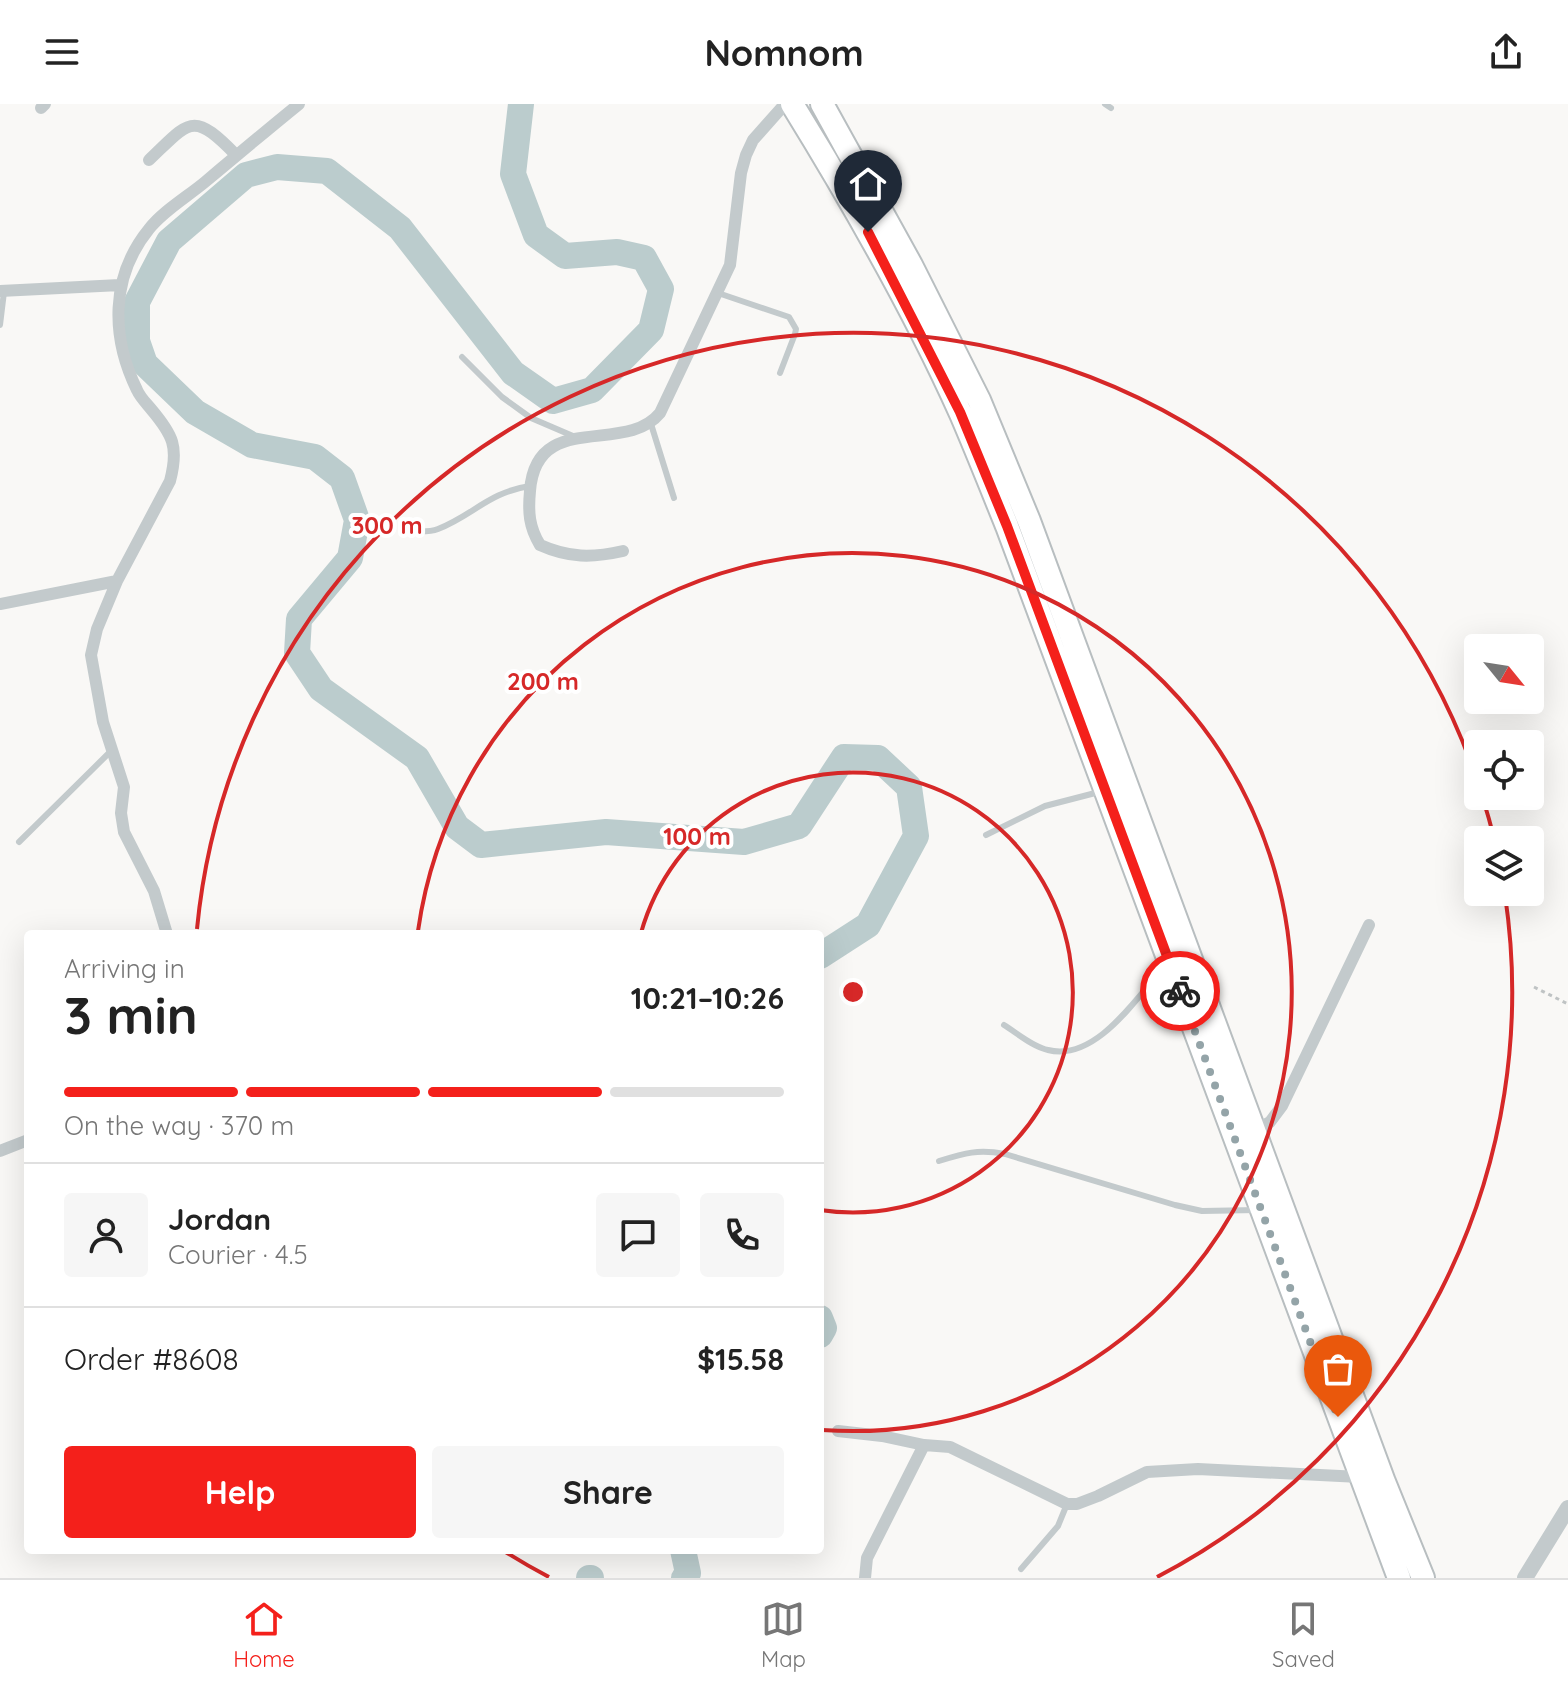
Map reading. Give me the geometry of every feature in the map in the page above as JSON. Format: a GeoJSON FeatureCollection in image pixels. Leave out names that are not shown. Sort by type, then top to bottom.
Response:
{"type":"FeatureCollection","features":[{"type":"Feature","properties":{"kind":"highway"},"geometry":{"type":"LineString","coordinates":[[792,104],[841,183],[960,412],[1007,526],[1399,1578]]}},
{"type":"Feature","properties":{"kind":"highway"},"geometry":{"type":"LineString","coordinates":[[822,104],[911,265],[979,400],[1029,521],[1384,1482],[1423,1578]]}},
{"type":"Feature","properties":{"kind":"street"},"geometry":{"type":"LineString","coordinates":[[166,930],[154,891],[124,832],[121,813],[124,787],[103,722],[91,655],[97,629],[117,581],[170,481],[175,462],[169,430],[138,393],[123,352],[117,321],[120,285],[131,257],[150,228],[299,104]]}},
{"type":"Feature","properties":{"kind":"street"},"geometry":{"type":"LineString","coordinates":[[623,551],[596,557],[574,557],[540,545],[531,530],[530,478],[540,458],[560,441],[638,430],[651,424],[660,413],[730,265],[746,155],[753,140],[785,104]]}},
{"type":"Feature","properties":{"kind":"street"},"geometry":{"type":"LineString","coordinates":[[149,160],[184,127],[194,124],[213,132],[236,155]]}},
{"type":"Feature","properties":{"kind":"street"},"geometry":{"type":"LineString","coordinates":[[2,292],[120,285]]}},
{"type":"Feature","properties":{"kind":"street"},"geometry":{"type":"LineString","coordinates":[[0,604],[117,581]]}},
{"type":"Feature","properties":{"kind":"street"},"geometry":{"type":"LineString","coordinates":[[1256,1130],[1270,1122],[1282,1106],[1369,925]]}},
{"type":"Feature","properties":{"kind":"street"},"geometry":{"type":"LineString","coordinates":[[0,1151],[24,1142]]}},
{"type":"Feature","properties":{"kind":"street"},"geometry":{"type":"LineString","coordinates":[[838,1431],[950,1447],[1067,1504],[1077,1504],[1098,1496],[1147,1472],[1198,1469],[1360,1477]]}},
{"type":"Feature","properties":{"kind":"street"},"geometry":{"type":"LineString","coordinates":[[865,1578],[867,1558],[924,1445]]}},
{"type":"Feature","properties":{"kind":"street"},"geometry":{"type":"LineString","coordinates":[[1525,1578],[1566,1517]]}},
{"type":"Feature","properties":{"kind":"lane"},"geometry":{"type":"LineString","coordinates":[[0,325],[2,292]]}},
{"type":"Feature","properties":{"kind":"lane"},"geometry":{"type":"LineString","coordinates":[[718,293],[789,317],[796,329],[780,373]]}},
{"type":"Feature","properties":{"kind":"lane"},"geometry":{"type":"LineString","coordinates":[[462,357],[502,397],[531,418],[576,438]]}},
{"type":"Feature","properties":{"kind":"lane"},"geometry":{"type":"LineString","coordinates":[[651,424],[674,498]]}},
{"type":"Feature","properties":{"kind":"lane"},"geometry":{"type":"LineString","coordinates":[[406,531],[435,531],[492,498],[515,488],[530,486]]}},
{"type":"Feature","properties":{"kind":"lane"},"geometry":{"type":"LineString","coordinates":[[19,842],[112,750]]}},
{"type":"Feature","properties":{"kind":"lane"},"geometry":{"type":"LineString","coordinates":[[986,835],[1045,806],[1106,791]]}},
{"type":"Feature","properties":{"kind":"lane"},"geometry":{"type":"LineString","coordinates":[[1004,1025],[1044,1050],[1064,1052],[1088,1046],[1118,1019],[1169,961]]}},
{"type":"Feature","properties":{"kind":"lane"},"geometry":{"type":"LineString","coordinates":[[939,1161],[971,1151],[988,1151],[1202,1211],[1261,1210]]}},
{"type":"Feature","properties":{"kind":"lane"},"geometry":{"type":"LineString","coordinates":[[1021,1569],[1058,1526],[1067,1504]]}},
{"type":"Feature","properties":{"kind":"path"},"geometry":{"type":"LineString","coordinates":[[1534,987],[1568,1004]]}},
{"type":"Feature","properties":{"kind":"waterway"},"geometry":{"type":"LineString","coordinates":[[521,104],[513,174],[536,235],[565,256],[617,252],[644,258],[661,289],[651,330],[592,390],[553,401],[513,373],[400,228],[327,171],[277,167],[246,175],[169,241],[137,302],[137,341],[145,364],[195,412],[252,445],[315,457],[342,478],[357,520],[350,558],[299,619],[297,653],[321,689],[417,758],[457,827],[481,845],[606,832],[744,842],[799,826],[844,757],[878,758],[909,787],[916,836],[868,925],[824,953]]}},
{"type":"Feature","properties":{"kind":"waterway"},"geometry":{"type":"LineString","coordinates":[[684,1554],[688,1573],[684,1578]]}},
{"type":"Feature","properties":{"kind":"way so far"},"geometry":{"type":"LineString","coordinates":[[1180,991],[1338,1417]]}},
{"type":"Feature","properties":{"kind":"route"},"geometry":{"type":"LineString","coordinates":[[868,232],[960,412],[1007,526],[1180,991]]}}]}
